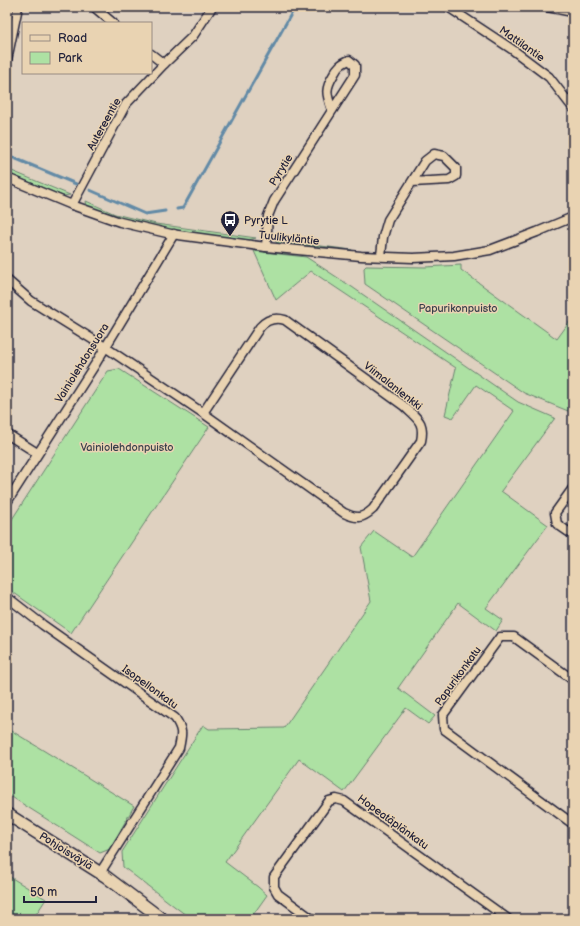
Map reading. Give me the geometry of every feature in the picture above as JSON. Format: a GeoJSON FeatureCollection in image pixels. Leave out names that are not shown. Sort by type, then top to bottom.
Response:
{"type":"FeatureCollection","features":[{"type":"Feature","properties":{"kind":"main road","name":"Pohjoisväylä"},"geometry":{"type":"LineString","coordinates":[[7,814],[100,873],[162,919]]}},
{"type":"Feature","properties":{"kind":"street"},"geometry":{"type":"LineString","coordinates":[[7,60],[18,7]]}},
{"type":"Feature","properties":{"kind":"street"},"geometry":{"type":"LineString","coordinates":[[94,7],[113,22]]}},
{"type":"Feature","properties":{"kind":"street","name":"Autereentie"},"geometry":{"type":"LineString","coordinates":[[72,206],[126,104],[193,36],[212,7]]}},
{"type":"Feature","properties":{"kind":"street","name":"Mattilantie"},"geometry":{"type":"LineString","coordinates":[[448,7],[460,10],[549,77],[573,108]]}},
{"type":"Feature","properties":{"kind":"street"},"geometry":{"type":"LineString","coordinates":[[547,7],[573,12]]}},
{"type":"Feature","properties":{"kind":"street"},"geometry":{"type":"LineString","coordinates":[[152,55],[164,64]]}},
{"type":"Feature","properties":{"kind":"street","name":"Pyrytie"},"geometry":{"type":"LineString","coordinates":[[266,247],[268,216],[274,201],[355,74],[355,66],[349,60],[339,65],[328,84],[328,97],[332,110]]}},
{"type":"Feature","properties":{"kind":"street"},"geometry":{"type":"LineString","coordinates":[[381,256],[383,237],[388,220],[425,161],[434,154],[444,156],[456,168],[456,176],[449,180],[412,182]]}},
{"type":"Feature","properties":{"kind":"street","name":"Tuulikyläntie"},"geometry":{"type":"LineString","coordinates":[[7,178],[72,206],[120,222],[174,234],[320,253],[413,258],[454,256],[490,250],[573,217]]}},
{"type":"Feature","properties":{"kind":"street","name":"Vainiolehdonsuora"},"geometry":{"type":"LineString","coordinates":[[7,502],[105,347],[174,234]]}},
{"type":"Feature","properties":{"kind":"street","name":"Viimalanlenkki"},"geometry":{"type":"LineString","coordinates":[[7,280],[31,301],[105,347],[203,413],[344,513],[355,518],[366,516],[373,509],[421,441],[423,433],[421,422],[404,406],[285,320],[279,318],[265,322],[260,327],[203,413]]}},
{"type":"Feature","properties":{"kind":"street"},"geometry":{"type":"LineString","coordinates":[[7,434],[37,453]]}},
{"type":"Feature","properties":{"kind":"street"},"geometry":{"type":"LineString","coordinates":[[573,488],[555,513],[557,524],[573,535]]}},
{"type":"Feature","properties":{"kind":"street","name":"Isopellonkatu"},"geometry":{"type":"LineString","coordinates":[[7,596],[43,625],[175,718],[181,728],[182,737],[179,748],[100,873]]}},
{"type":"Feature","properties":{"kind":"street","name":"Papurikonkatu"},"geometry":{"type":"LineString","coordinates":[[573,680],[514,637],[500,637],[442,715],[444,729],[573,824]]}},
{"type":"Feature","properties":{"kind":"street","name":"Hopeatäplänkatu"},"geometry":{"type":"LineString","coordinates":[[312,919],[278,894],[274,887],[274,877],[330,800],[336,799],[344,800],[508,919]]}},
{"type":"Feature","properties":{"kind":"green space"},"geometry":{"type":"Polygon","coordinates":[[[7,169],[70,195],[63,196],[7,173],[7,169]]]}},
{"type":"Feature","properties":{"kind":"green space"},"geometry":{"type":"Polygon","coordinates":[[[86,201],[115,214],[156,224],[256,238],[249,240],[150,227],[112,217],[87,206],[86,201]]]}},
{"type":"Feature","properties":{"kind":"green space"},"geometry":{"type":"Polygon","coordinates":[[[275,240],[352,250],[277,243],[275,240]]]}},
{"type":"Feature","properties":{"kind":"green space"},"geometry":{"type":"Polygon","coordinates":[[[254,251],[306,257],[352,287],[518,402],[555,418],[501,491],[548,525],[486,608],[503,620],[496,631],[458,603],[398,688],[435,716],[428,724],[406,708],[344,792],[299,759],[225,862],[267,895],[250,919],[191,919],[123,867],[122,852],[203,725],[209,729],[284,728],[371,601],[361,547],[374,531],[412,557],[514,411],[476,385],[453,418],[445,415],[456,368],[311,271],[276,300],[254,251]]]}},
{"type":"Feature","properties":{"kind":"green space","name":"Papurikonpuisto"},"geometry":{"type":"Polygon","coordinates":[[[461,265],[461,270],[557,339],[573,317],[573,413],[524,393],[365,284],[364,268],[366,266],[425,267],[461,265]]]}},
{"type":"Feature","properties":{"kind":"green space","name":"Vainiolehdonpuisto"},"geometry":{"type":"Polygon","coordinates":[[[119,369],[209,427],[71,633],[7,588],[7,527],[108,371],[119,369]]]}},
{"type":"Feature","properties":{"kind":"green space"},"geometry":{"type":"Polygon","coordinates":[[[7,728],[134,806],[110,849],[100,853],[7,794],[7,728]]]}},
{"type":"Feature","properties":{"kind":"green space"},"geometry":{"type":"Polygon","coordinates":[[[7,875],[46,899],[33,919],[7,919],[7,875]]]}},
{"type":"Feature","properties":{"kind":"waterway"},"geometry":{"type":"LineString","coordinates":[[177,209],[183,208],[295,7]]}},
{"type":"Feature","properties":{"kind":"waterway"},"geometry":{"type":"LineString","coordinates":[[7,155],[76,184]]}},
{"type":"Feature","properties":{"kind":"waterway"},"geometry":{"type":"LineString","coordinates":[[90,190],[145,214],[165,211]]}},
{"type":"Feature","properties":{"kind":"place","name":"Pyrytie L"},"geometry":{"type":"Point","coordinates":[230,237]}}]}
